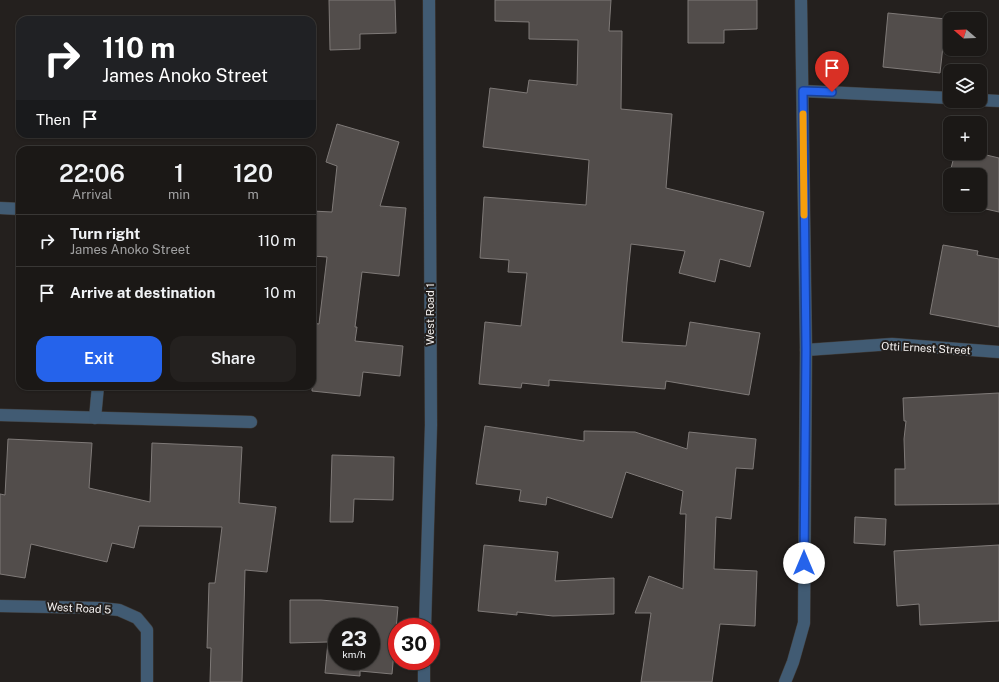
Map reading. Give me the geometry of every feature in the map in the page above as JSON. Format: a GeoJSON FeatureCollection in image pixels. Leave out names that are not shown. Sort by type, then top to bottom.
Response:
{"type":"FeatureCollection","features":[{"type":"Feature","properties":{"kind":"street","name":"West Road 1"},"geometry":{"type":"LineString","coordinates":[[425,618],[431,425],[429,0]]}},
{"type":"Feature","properties":{"kind":"street"},"geometry":{"type":"LineString","coordinates":[[785,682],[793,662],[804,623],[806,350],[801,0]]}},
{"type":"Feature","properties":{"kind":"street"},"geometry":{"type":"LineString","coordinates":[[803,91],[943,98]]}},
{"type":"Feature","properties":{"kind":"street"},"geometry":{"type":"LineString","coordinates":[[987,100],[999,101]]}},
{"type":"Feature","properties":{"kind":"street"},"geometry":{"type":"LineString","coordinates":[[0,208],[16,209]]}},
{"type":"Feature","properties":{"kind":"street","name":"Otti Ernest Street"},"geometry":{"type":"LineString","coordinates":[[806,350],[892,344],[999,352]]}},
{"type":"Feature","properties":{"kind":"street"},"geometry":{"type":"LineString","coordinates":[[95,418],[98,390]]}},
{"type":"Feature","properties":{"kind":"street"},"geometry":{"type":"LineString","coordinates":[[0,415],[252,422]]}},
{"type":"Feature","properties":{"kind":"street","name":"West Road 5"},"geometry":{"type":"LineString","coordinates":[[0,606],[100,608],[119,610],[137,618],[147,630],[147,682]]}},
{"type":"Feature","properties":{"kind":"street"},"geometry":{"type":"LineString","coordinates":[[424,670],[424,682]]}},
{"type":"Feature","properties":{"kind":"building"},"geometry":{"type":"Polygon","coordinates":[[[329,0],[395,0],[396,33],[360,34],[360,49],[330,50],[329,0]]]}},
{"type":"Feature","properties":{"kind":"building"},"geometry":{"type":"Polygon","coordinates":[[[495,0],[611,0],[609,31],[622,31],[621,109],[672,114],[666,188],[764,212],[750,267],[720,259],[715,282],[679,273],[685,251],[631,244],[622,342],[686,346],[690,322],[760,333],[749,395],[666,381],[665,389],[549,380],[549,386],[522,383],[521,388],[479,384],[485,322],[521,326],[527,273],[508,272],[509,260],[480,258],[484,197],[586,205],[589,160],[483,147],[490,88],[527,93],[529,80],[577,85],[578,40],[529,39],[529,22],[495,21],[495,0]]]}},
{"type":"Feature","properties":{"kind":"building"},"geometry":{"type":"Polygon","coordinates":[[[688,0],[757,0],[757,29],[724,30],[724,43],[688,43],[688,0]]]}},
{"type":"Feature","properties":{"kind":"building"},"geometry":{"type":"Polygon","coordinates":[[[888,13],[943,19],[943,46],[940,73],[883,67],[888,13]]]}},
{"type":"Feature","properties":{"kind":"building"},"geometry":{"type":"Polygon","coordinates":[[[337,124],[399,142],[380,206],[406,208],[399,276],[362,272],[355,327],[357,327],[355,341],[403,346],[400,376],[363,372],[360,396],[312,391],[316,390],[316,324],[319,324],[327,257],[316,256],[316,211],[332,212],[337,166],[326,162],[337,124]]]}},
{"type":"Feature","properties":{"kind":"building"},"geometry":{"type":"Polygon","coordinates":[[[987,155],[999,158],[999,212],[987,209],[987,168],[951,168],[953,160],[987,160],[987,155]]]}},
{"type":"Feature","properties":{"kind":"building"},"geometry":{"type":"Polygon","coordinates":[[[943,245],[978,251],[977,255],[999,259],[999,327],[930,314],[943,245]]]}},
{"type":"Feature","properties":{"kind":"building"},"geometry":{"type":"Polygon","coordinates":[[[999,393],[999,504],[895,505],[895,469],[905,469],[904,439],[906,421],[904,421],[903,398],[999,393]]]}},
{"type":"Feature","properties":{"kind":"building"},"geometry":{"type":"Polygon","coordinates":[[[485,426],[584,441],[584,431],[635,432],[687,449],[689,432],[756,439],[753,469],[736,468],[731,519],[716,517],[714,569],[757,571],[755,626],[720,624],[712,682],[641,682],[651,613],[635,613],[649,576],[683,589],[686,514],[680,514],[683,491],[626,472],[612,518],[547,497],[546,505],[519,501],[521,490],[476,484],[485,426]]]}},
{"type":"Feature","properties":{"kind":"building"},"geometry":{"type":"Polygon","coordinates":[[[8,439],[92,443],[89,488],[150,502],[152,443],[242,447],[239,503],[276,507],[267,572],[245,570],[242,682],[210,682],[211,648],[207,648],[209,583],[215,583],[222,527],[139,526],[134,548],[112,543],[107,562],[31,544],[25,578],[0,574],[0,494],[5,495],[8,439]]]}},
{"type":"Feature","properties":{"kind":"building"},"geometry":{"type":"Polygon","coordinates":[[[332,455],[394,457],[393,500],[354,499],[353,522],[330,522],[332,455]]]}},
{"type":"Feature","properties":{"kind":"building"},"geometry":{"type":"Polygon","coordinates":[[[855,517],[886,519],[885,545],[854,543],[855,517]]]}},
{"type":"Feature","properties":{"kind":"building"},"geometry":{"type":"Polygon","coordinates":[[[484,545],[558,552],[555,581],[614,578],[614,614],[553,616],[517,612],[517,615],[478,611],[484,545]]]}},
{"type":"Feature","properties":{"kind":"building"},"geometry":{"type":"Polygon","coordinates":[[[999,545],[999,621],[920,625],[919,604],[897,606],[894,551],[999,545]]]}},
{"type":"Feature","properties":{"kind":"building"},"geometry":{"type":"Polygon","coordinates":[[[290,600],[321,600],[398,607],[397,618],[388,618],[388,670],[392,670],[392,674],[360,671],[360,676],[325,673],[328,642],[290,643],[290,600]]]}},
{"type":"Feature","properties":{"kind":"slow traffic"},"geometry":{"type":"LineString","coordinates":[[803,114],[804,215]]}},
{"type":"Feature","properties":{"kind":"route"},"geometry":{"type":"LineString","coordinates":[[804,563],[806,350],[803,91],[832,92]]}}]}
